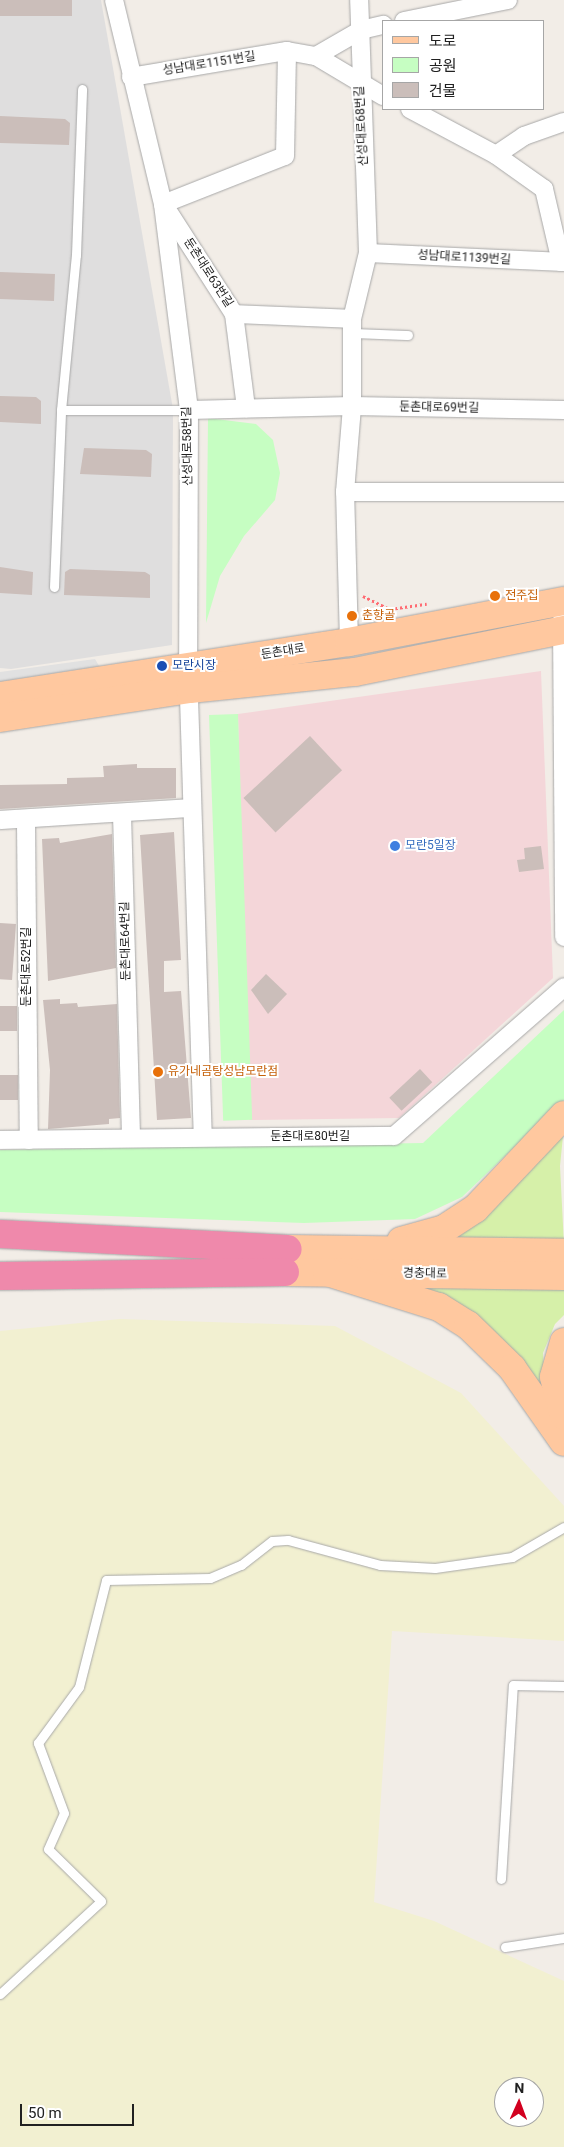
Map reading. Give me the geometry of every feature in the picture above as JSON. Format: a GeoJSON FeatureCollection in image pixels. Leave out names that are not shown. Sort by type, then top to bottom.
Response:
{"type":"FeatureCollection","features":[{"type":"Feature","properties":{"kind":"highway"},"geometry":{"type":"LineString","coordinates":[[0,1234],[176,1245],[286,1260]]}},
{"type":"Feature","properties":{"kind":"highway"},"geometry":{"type":"LineString","coordinates":[[0,1248],[176,1245]]}},
{"type":"Feature","properties":{"kind":"highway"},"geometry":{"type":"LineString","coordinates":[[0,1291],[286,1260]]}},
{"type":"Feature","properties":{"kind":"highway"},"geometry":{"type":"LineString","coordinates":[[0,1276],[163,1272]]}},
{"type":"Feature","properties":{"kind":"main road","name":"둔촌대로"},"geometry":{"type":"LineString","coordinates":[[0,718],[348,642],[563,601]]}},
{"type":"Feature","properties":{"kind":"main road","name":"둔촌대로"},"geometry":{"type":"LineString","coordinates":[[0,696],[189,678],[354,672],[563,630]]}},
{"type":"Feature","properties":{"kind":"main road"},"geometry":{"type":"LineString","coordinates":[[372,1249],[444,1229],[475,1209],[564,1115]]}},
{"type":"Feature","properties":{"kind":"main road","name":"경충대로"},"geometry":{"type":"LineString","coordinates":[[286,1260],[372,1249],[564,1253]]}},
{"type":"Feature","properties":{"kind":"main road","name":"경충대로"},"geometry":{"type":"LineString","coordinates":[[286,1260],[327,1272],[564,1276]]}},
{"type":"Feature","properties":{"kind":"main road"},"geometry":{"type":"LineString","coordinates":[[327,1272],[439,1307],[468,1325],[512,1368],[564,1442]]}},
{"type":"Feature","properties":{"kind":"main road"},"geometry":{"type":"LineString","coordinates":[[564,1342],[554,1377],[564,1416]]}},
{"type":"Feature","properties":{"kind":"street","name":"산성대로58번길"},"geometry":{"type":"LineString","coordinates":[[114,0],[163,204],[189,410],[189,678]]}},
{"type":"Feature","properties":{"kind":"street","name":"산성대로68번길"},"geometry":{"type":"LineString","coordinates":[[359,0],[361,30],[360,85],[368,253]]}},
{"type":"Feature","properties":{"kind":"street"},"geometry":{"type":"LineString","coordinates":[[409,20],[508,0]]}},
{"type":"Feature","properties":{"kind":"street"},"geometry":{"type":"LineString","coordinates":[[382,26],[361,30],[316,56],[360,85],[382,96]]}},
{"type":"Feature","properties":{"kind":"street","name":"성남대로1151번길"},"geometry":{"type":"LineString","coordinates":[[131,77],[287,51],[316,56]]}},
{"type":"Feature","properties":{"kind":"street"},"geometry":{"type":"LineString","coordinates":[[163,204],[285,156],[287,51]]}},
{"type":"Feature","properties":{"kind":"street","name":"성남대로1139번길"},"geometry":{"type":"LineString","coordinates":[[368,253],[562,262],[544,189],[496,155],[412,110]]}},
{"type":"Feature","properties":{"kind":"street"},"geometry":{"type":"LineString","coordinates":[[496,155],[524,136],[564,122]]}},
{"type":"Feature","properties":{"kind":"street","name":"둔촌대로63번길"},"geometry":{"type":"LineString","coordinates":[[163,204],[234,314],[246,408]]}},
{"type":"Feature","properties":{"kind":"street"},"geometry":{"type":"LineString","coordinates":[[348,642],[345,492],[352,406],[352,326],[368,253]]}},
{"type":"Feature","properties":{"kind":"street"},"geometry":{"type":"LineString","coordinates":[[234,314],[352,326]]}},
{"type":"Feature","properties":{"kind":"street"},"geometry":{"type":"LineString","coordinates":[[189,410],[352,406]]}},
{"type":"Feature","properties":{"kind":"street","name":"둔촌대로69번길"},"geometry":{"type":"LineString","coordinates":[[352,406],[564,410]]}},
{"type":"Feature","properties":{"kind":"street"},"geometry":{"type":"LineString","coordinates":[[345,492],[564,492]]}},
{"type":"Feature","properties":{"kind":"street"},"geometry":{"type":"LineString","coordinates":[[563,601],[564,937]]}},
{"type":"Feature","properties":{"kind":"street"},"geometry":{"type":"LineString","coordinates":[[189,678],[204,1137]]}},
{"type":"Feature","properties":{"kind":"street"},"geometry":{"type":"LineString","coordinates":[[0,820],[26,821],[192,808]]}},
{"type":"Feature","properties":{"kind":"street","name":"둔촌대로64번길"},"geometry":{"type":"LineString","coordinates":[[122,814],[131,1138]]}},
{"type":"Feature","properties":{"kind":"street","name":"둔촌대로52번길"},"geometry":{"type":"LineString","coordinates":[[26,821],[29,1140]]}},
{"type":"Feature","properties":{"kind":"street","name":"둔촌대로80번길"},"geometry":{"type":"LineString","coordinates":[[0,1140],[394,1136],[564,987]]}},
{"type":"Feature","properties":{"kind":"lane"},"geometry":{"type":"LineString","coordinates":[[54,587],[61,410],[76,255],[82,89]]}},
{"type":"Feature","properties":{"kind":"lane"},"geometry":{"type":"LineString","coordinates":[[352,326],[408,335]]}},
{"type":"Feature","properties":{"kind":"lane"},"geometry":{"type":"LineString","coordinates":[[61,410],[189,410]]}},
{"type":"Feature","properties":{"kind":"lane"},"geometry":{"type":"LineString","coordinates":[[0,1994],[101,1901],[48,1849],[64,1812],[38,1743],[79,1687],[106,1580],[210,1578],[241,1565],[272,1541],[288,1540],[380,1566],[435,1568],[512,1557],[564,1527]]}},
{"type":"Feature","properties":{"kind":"lane"},"geometry":{"type":"LineString","coordinates":[[501,1879],[513,1685],[564,1686]]}},
{"type":"Feature","properties":{"kind":"lane"},"geometry":{"type":"LineString","coordinates":[[505,1947],[564,1938]]}},
{"type":"Feature","properties":{"kind":"path"},"geometry":{"type":"LineString","coordinates":[[347,588],[390,609],[438,603]]}},
{"type":"Feature","properties":{"kind":"shaded area"},"geometry":{"type":"Polygon","coordinates":[[[0,0],[101,0],[173,409],[172,645],[11,669],[0,668],[0,0]]]}},
{"type":"Feature","properties":{"kind":"shaded area"},"geometry":{"type":"Polygon","coordinates":[[[95,659],[102,671],[0,689],[0,672],[95,659]]]}},
{"type":"Feature","properties":{"kind":"shaded area","name":"모란5일장"},"geometry":{"type":"Polygon","coordinates":[[[541,671],[553,978],[399,1118],[249,1120],[238,714],[541,671]]]}},
{"type":"Feature","properties":{"kind":"shaded area"},"geometry":{"type":"Polygon","coordinates":[[[120,1319],[335,1326],[461,1393],[564,1506],[564,1641],[392,1631],[374,1902],[434,1921],[564,1981],[564,2147],[0,2147],[0,1331],[120,1319]]]}},
{"type":"Feature","properties":{"kind":"green space"},"geometry":{"type":"Polygon","coordinates":[[[208,418],[256,424],[273,440],[280,473],[275,500],[244,536],[220,576],[206,623],[208,418]]]}},
{"type":"Feature","properties":{"kind":"green space"},"geometry":{"type":"Polygon","coordinates":[[[238,714],[252,1120],[223,1121],[209,715],[238,714]]]}},
{"type":"Feature","properties":{"kind":"green space"},"geometry":{"type":"Polygon","coordinates":[[[564,1010],[564,1100],[462,1197],[415,1219],[304,1223],[0,1212],[0,1150],[423,1143],[564,1010]]]}},
{"type":"Feature","properties":{"kind":"green space"},"geometry":{"type":"Polygon","coordinates":[[[564,1126],[560,1166],[564,1245],[429,1242],[564,1126]]]}},
{"type":"Feature","properties":{"kind":"green space"},"geometry":{"type":"Polygon","coordinates":[[[401,1279],[564,1282],[564,1315],[555,1324],[543,1353],[546,1400],[505,1342],[452,1302],[401,1279]]]}},
{"type":"Feature","properties":{"kind":"building"},"geometry":{"type":"Polygon","coordinates":[[[0,0],[72,0],[72,16],[0,16],[0,0]]]}},
{"type":"Feature","properties":{"kind":"building"},"geometry":{"type":"Polygon","coordinates":[[[0,116],[65,119],[70,123],[69,145],[0,143],[0,116]]]}},
{"type":"Feature","properties":{"kind":"building"},"geometry":{"type":"Polygon","coordinates":[[[0,272],[55,274],[54,301],[0,299],[0,272]]]}},
{"type":"Feature","properties":{"kind":"building"},"geometry":{"type":"Polygon","coordinates":[[[0,396],[36,397],[41,401],[41,424],[0,422],[0,396]]]}},
{"type":"Feature","properties":{"kind":"building"},"geometry":{"type":"Polygon","coordinates":[[[84,448],[146,450],[152,454],[151,477],[80,474],[84,448]]]}},
{"type":"Feature","properties":{"kind":"building"},"geometry":{"type":"Polygon","coordinates":[[[0,567],[33,572],[32,595],[0,593],[0,567]]]}},
{"type":"Feature","properties":{"kind":"building"},"geometry":{"type":"Polygon","coordinates":[[[70,569],[145,572],[150,575],[150,598],[64,595],[65,572],[70,569]]]}},
{"type":"Feature","properties":{"kind":"building"},"geometry":{"type":"Polygon","coordinates":[[[310,736],[342,770],[276,832],[243,798],[310,736]]]}},
{"type":"Feature","properties":{"kind":"building"},"geometry":{"type":"Polygon","coordinates":[[[137,764],[137,768],[176,768],[176,798],[0,809],[0,785],[67,784],[67,778],[104,777],[103,766],[137,764]]]}},
{"type":"Feature","properties":{"kind":"building"},"geometry":{"type":"Polygon","coordinates":[[[174,832],[181,960],[164,961],[164,992],[181,991],[191,1118],[157,1120],[140,835],[174,832]]]}},
{"type":"Feature","properties":{"kind":"building"},"geometry":{"type":"Polygon","coordinates":[[[112,834],[116,968],[48,981],[42,839],[59,838],[60,843],[112,834]]]}},
{"type":"Feature","properties":{"kind":"building"},"geometry":{"type":"Polygon","coordinates":[[[541,846],[544,869],[519,872],[517,860],[525,859],[524,848],[541,846]]]}},
{"type":"Feature","properties":{"kind":"building"},"geometry":{"type":"Polygon","coordinates":[[[0,923],[16,924],[12,980],[0,979],[0,923]]]}},
{"type":"Feature","properties":{"kind":"building"},"geometry":{"type":"Polygon","coordinates":[[[266,974],[287,994],[268,1014],[251,990],[266,974]]]}},
{"type":"Feature","properties":{"kind":"building"},"geometry":{"type":"Polygon","coordinates":[[[60,999],[60,1004],[77,1003],[78,1007],[117,1004],[120,1118],[109,1119],[109,1124],[48,1129],[50,1070],[43,1000],[60,999]]]}},
{"type":"Feature","properties":{"kind":"building"},"geometry":{"type":"Polygon","coordinates":[[[0,1006],[17,1006],[17,1031],[0,1031],[0,1006]]]}},
{"type":"Feature","properties":{"kind":"building"},"geometry":{"type":"Polygon","coordinates":[[[420,1069],[432,1082],[402,1111],[389,1098],[420,1069]]]}},
{"type":"Feature","properties":{"kind":"building"},"geometry":{"type":"Polygon","coordinates":[[[0,1075],[18,1075],[18,1100],[0,1100],[0,1075]]]}},
{"type":"Feature","properties":{"kind":"place","name":"전주집"},"geometry":{"type":"Point","coordinates":[495,596]}},
{"type":"Feature","properties":{"kind":"place","name":"춘향골"},"geometry":{"type":"Point","coordinates":[352,616]}},
{"type":"Feature","properties":{"kind":"place","name":"모란시장"},"geometry":{"type":"Point","coordinates":[162,666]}},
{"type":"Feature","properties":{"kind":"place","name":"모란5일장"},"geometry":{"type":"Point","coordinates":[395,846]}},
{"type":"Feature","properties":{"kind":"place","name":"유가네곰탕성남모란점"},"geometry":{"type":"Point","coordinates":[158,1072]}}]}
